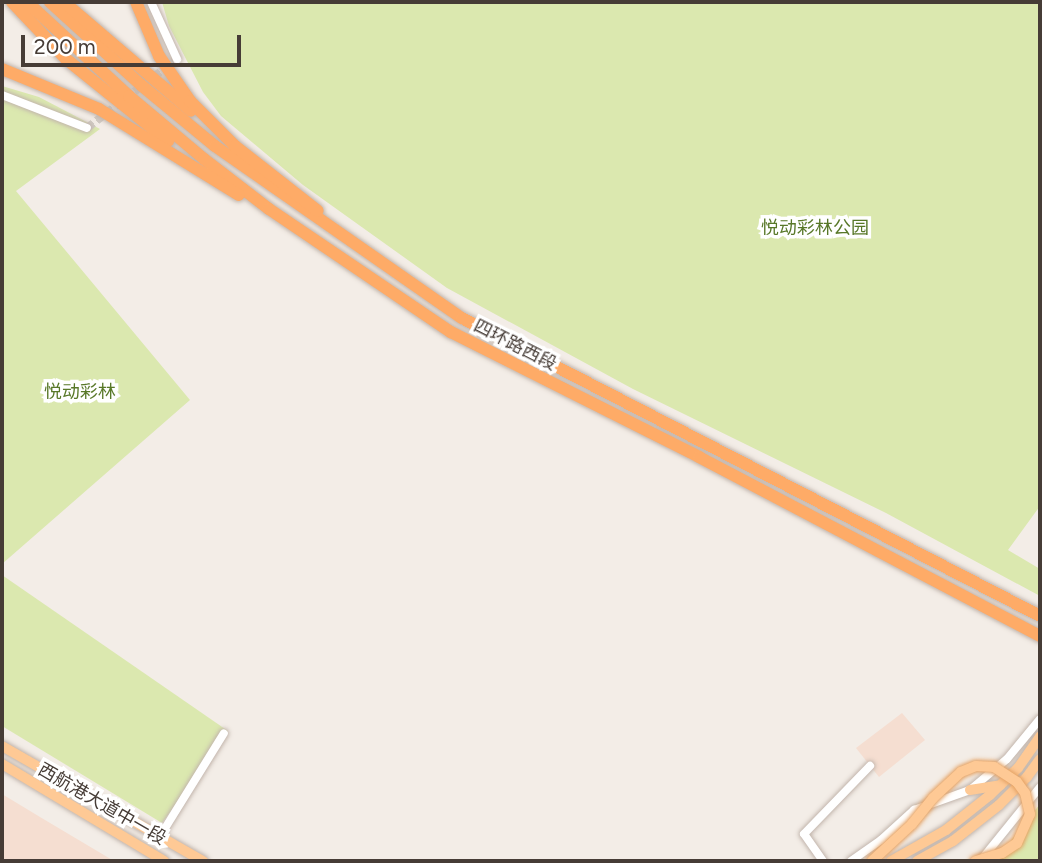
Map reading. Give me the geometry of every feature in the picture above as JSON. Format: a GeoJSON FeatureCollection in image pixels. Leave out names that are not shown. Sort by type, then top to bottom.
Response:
{"type":"FeatureCollection","features":[{"type":"Feature","properties":{"kind":"highway"},"geometry":{"type":"LineString","coordinates":[[12,2],[66,59],[223,185]]}},
{"type":"Feature","properties":{"kind":"highway","name":"四环路西段"},"geometry":{"type":"LineString","coordinates":[[27,2],[129,96],[270,209],[451,332],[699,457],[1040,636]]}},
{"type":"Feature","properties":{"kind":"highway","name":"四环路西段"},"geometry":{"type":"LineString","coordinates":[[50,2],[141,85],[215,146],[462,317],[1040,616]]}},
{"type":"Feature","properties":{"kind":"highway"},"geometry":{"type":"LineString","coordinates":[[64,2],[146,76],[296,191],[355,243]]}},
{"type":"Feature","properties":{"kind":"highway"},"geometry":{"type":"LineString","coordinates":[[136,2],[142,22],[174,81],[235,146]]}},
{"type":"Feature","properties":{"kind":"highway"},"geometry":{"type":"LineString","coordinates":[[2,69],[99,109],[250,202],[270,209]]}},
{"type":"Feature","properties":{"kind":"main road"},"geometry":{"type":"LineString","coordinates":[[891,861],[946,830],[1001,785],[1018,768],[1040,736]]}},
{"type":"Feature","properties":{"kind":"main road","name":"西航港大道中一段"},"geometry":{"type":"LineString","coordinates":[[2,746],[203,861]]}},
{"type":"Feature","properties":{"kind":"main road"},"geometry":{"type":"LineString","coordinates":[[917,861],[953,841],[999,805],[1027,777],[1040,759]]}},
{"type":"Feature","properties":{"kind":"main road","name":"西航港大道中一段"},"geometry":{"type":"LineString","coordinates":[[2,764],[164,861]]}},
{"type":"Feature","properties":{"kind":"main road"},"geometry":{"type":"LineString","coordinates":[[872,861],[912,824],[955,776],[976,766],[994,767],[1017,782],[1025,793],[1030,814],[1017,843],[1002,853],[977,861]]}},
{"type":"Feature","properties":{"kind":"main road"},"geometry":{"type":"LineString","coordinates":[[970,790],[1001,785]]}},
{"type":"Feature","properties":{"kind":"street"},"geometry":{"type":"LineString","coordinates":[[150,2],[177,59]]}},
{"type":"Feature","properties":{"kind":"street"},"geometry":{"type":"LineString","coordinates":[[2,95],[87,128]]}},
{"type":"Feature","properties":{"kind":"street"},"geometry":{"type":"LineString","coordinates":[[851,861],[881,840],[914,810],[970,790],[1007,759],[1040,719]]}},
{"type":"Feature","properties":{"kind":"street"},"geometry":{"type":"LineString","coordinates":[[159,838],[224,733]]}},
{"type":"Feature","properties":{"kind":"street"},"geometry":{"type":"LineString","coordinates":[[823,861],[804,834],[870,766]]}},
{"type":"Feature","properties":{"kind":"street"},"geometry":{"type":"LineString","coordinates":[[977,861],[1040,787]]}},
{"type":"Feature","properties":{"kind":"shaded area"},"geometry":{"type":"Polygon","coordinates":[[[902,713],[925,740],[879,777],[856,748],[902,713]]]}},
{"type":"Feature","properties":{"kind":"shaded area"},"geometry":{"type":"Polygon","coordinates":[[[2,794],[40,817],[114,861],[2,861],[2,794]]]}},
{"type":"Feature","properties":{"kind":"green space","name":"悦动彩林公园"},"geometry":{"type":"Polygon","coordinates":[[[162,2],[1040,2],[1040,506],[1008,550],[1040,569],[1040,596],[886,513],[633,389],[447,288],[303,185],[221,116],[203,92],[169,26],[162,2]]]}},
{"type":"Feature","properties":{"kind":"green space","name":"悦动彩林"},"geometry":{"type":"Polygon","coordinates":[[[2,86],[39,97],[100,129],[16,191],[190,400],[2,564],[2,86]]]}},
{"type":"Feature","properties":{"kind":"green space"},"geometry":{"type":"Polygon","coordinates":[[[2,575],[228,731],[162,823],[2,726],[2,575]]]}},
{"type":"Feature","properties":{"kind":"green space"},"geometry":{"type":"Polygon","coordinates":[[[1040,804],[1040,861],[992,861],[1009,843],[1040,804]]]}},
{"type":"Feature","properties":{"kind":"tunnel"},"geometry":{"type":"LineString","coordinates":[[87,128],[177,59]]}}]}
